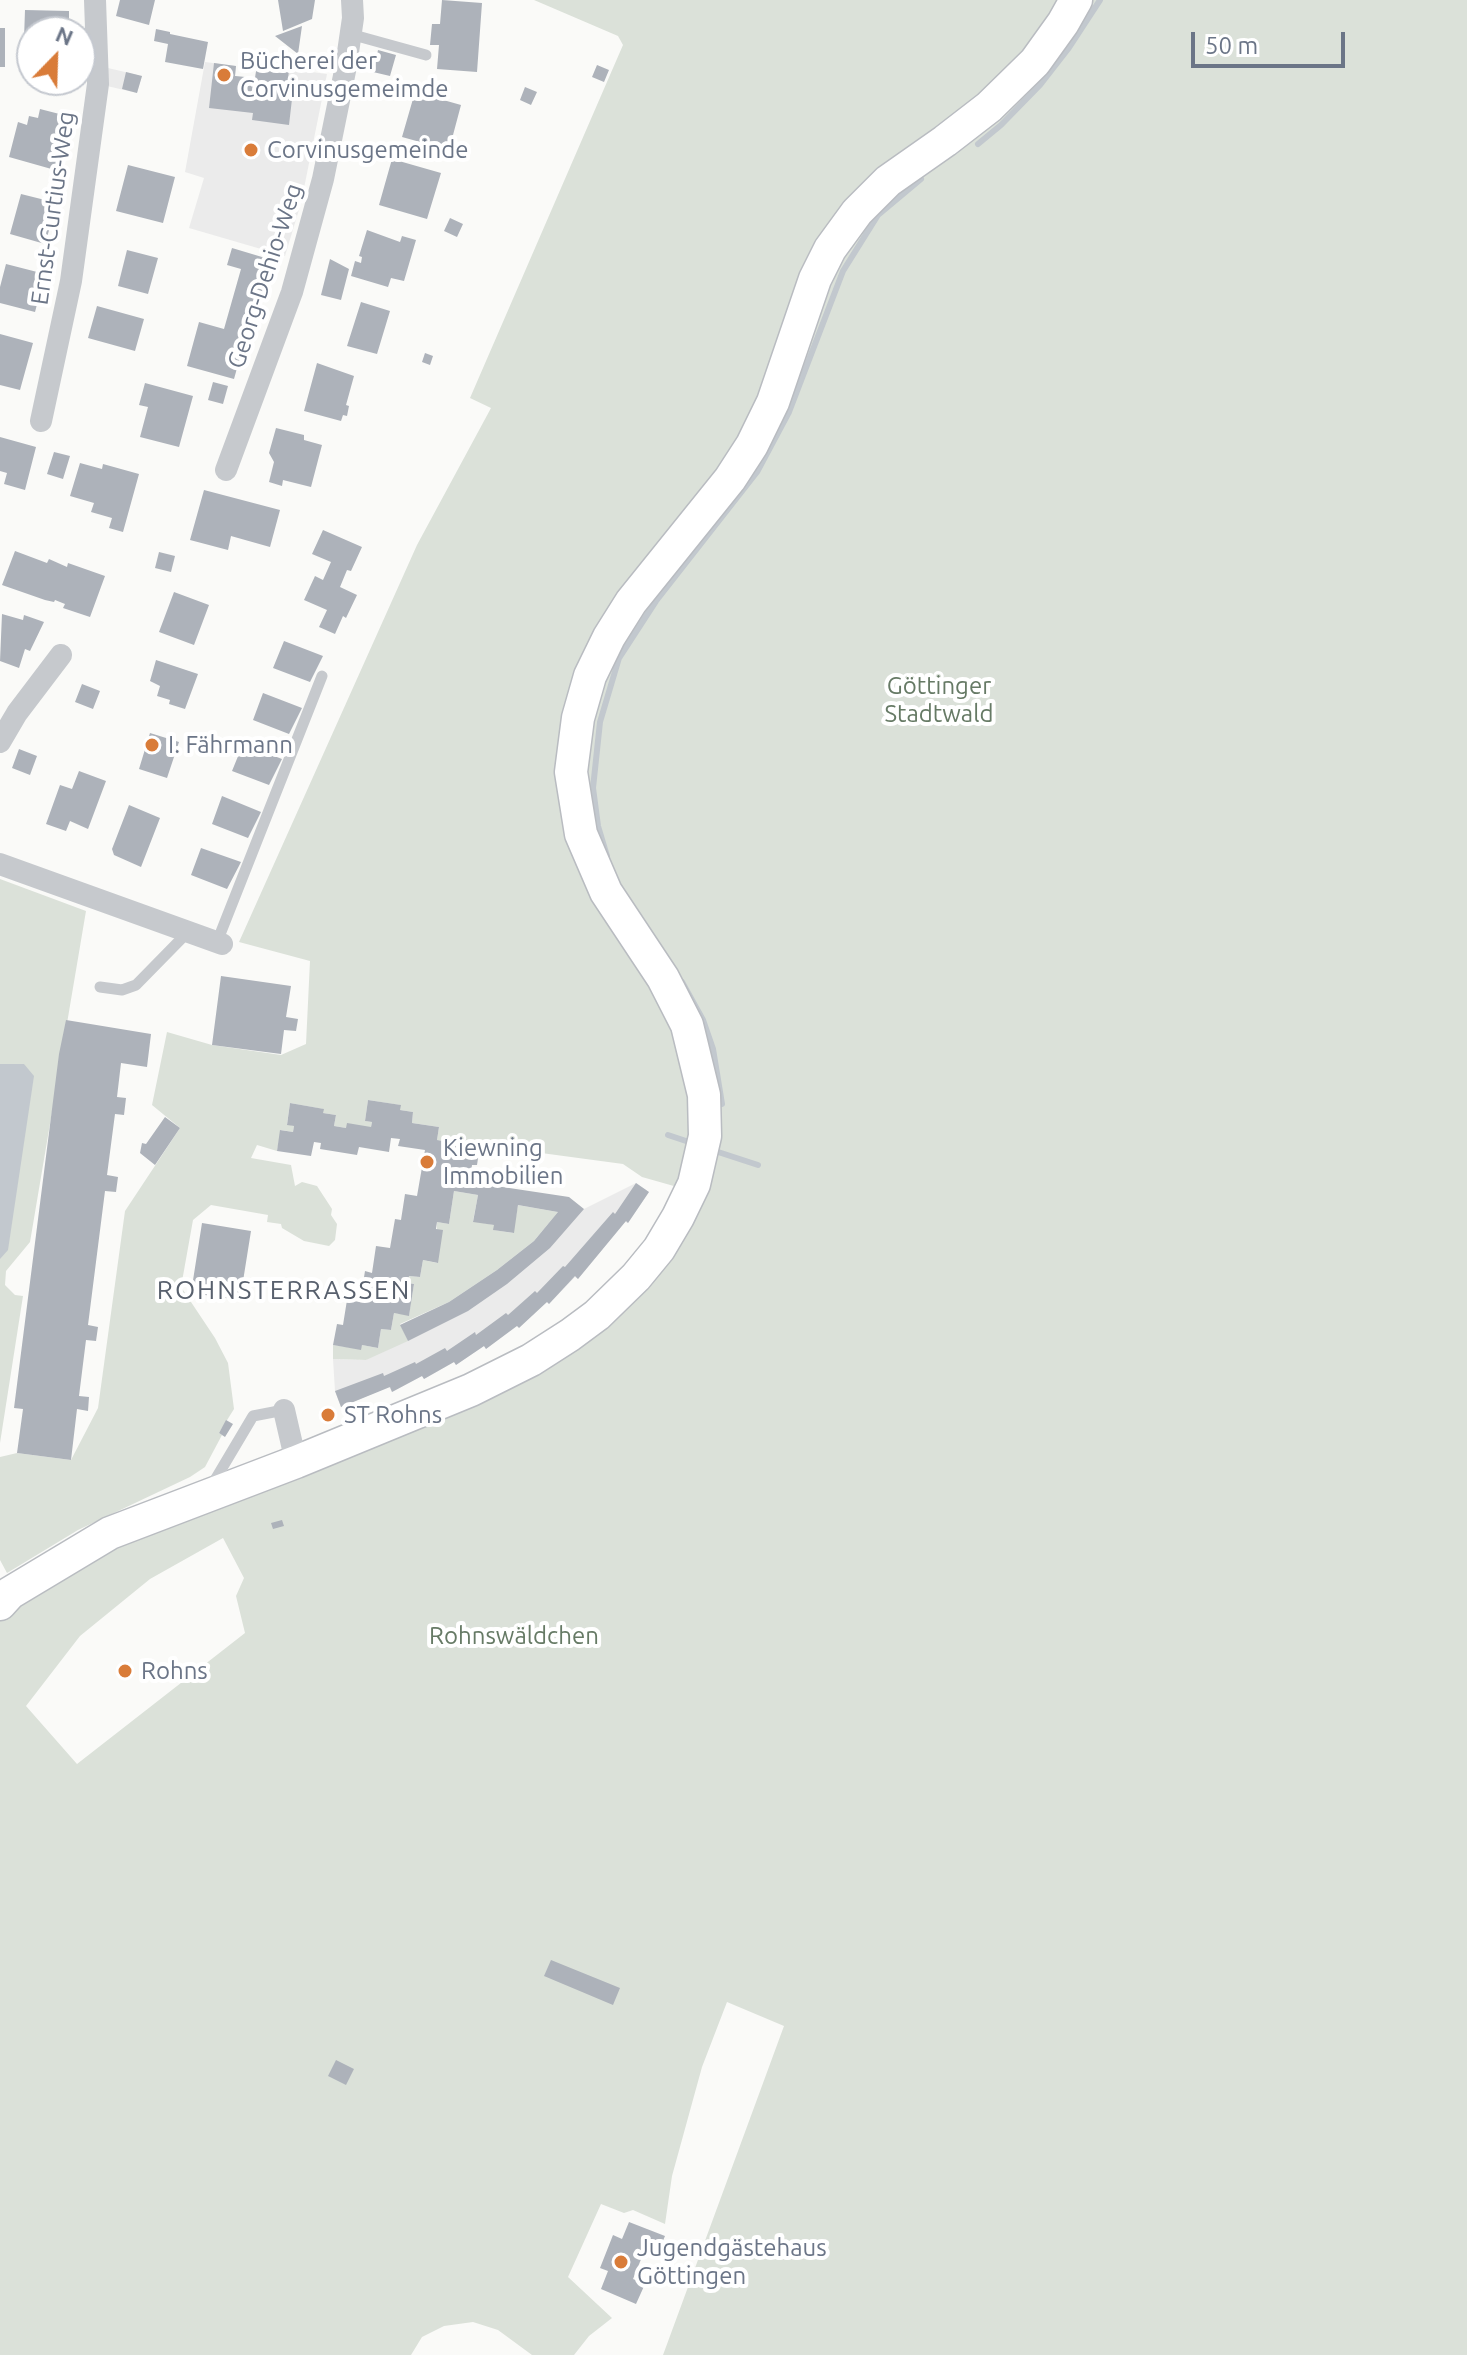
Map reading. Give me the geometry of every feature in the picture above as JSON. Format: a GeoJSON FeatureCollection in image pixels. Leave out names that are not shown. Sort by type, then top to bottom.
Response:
{"type":"FeatureCollection","features":[{"type":"Feature","properties":{"kind":"street","name":"Ernst-Curtius-Weg"},"geometry":{"type":"LineString","coordinates":[[41,421],[71,281],[98,84],[95,0]]}},
{"type":"Feature","properties":{"kind":"street","name":"Georg-Dehio-Weg"},"geometry":{"type":"LineString","coordinates":[[226,470],[292,292],[323,179],[350,34],[352,0]]}},
{"type":"Feature","properties":{"kind":"street"},"geometry":{"type":"LineString","coordinates":[[0,1604],[10,1593],[110,1533],[296,1462],[471,1390],[562,1341],[597,1315],[636,1277],[659,1249],[694,1184],[705,1136],[702,1086],[687,1025],[663,978],[606,892],[581,834],[571,772],[578,718],[590,676],[631,602],[730,479],[752,445],[773,402],[815,279],[830,249],[857,212],[888,181],[989,107],[1035,62],[1076,0]]}},
{"type":"Feature","properties":{"kind":"street"},"geometry":{"type":"LineString","coordinates":[[0,742],[17,713],[61,655]]}},
{"type":"Feature","properties":{"kind":"street"},"geometry":{"type":"LineString","coordinates":[[0,864],[220,943]]}},
{"type":"Feature","properties":{"kind":"street"},"geometry":{"type":"LineString","coordinates":[[284,1410],[296,1462]]}},
{"type":"Feature","properties":{"kind":"lane"},"geometry":{"type":"LineString","coordinates":[[350,34],[426,55]]}},
{"type":"Feature","properties":{"kind":"lane"},"geometry":{"type":"LineString","coordinates":[[220,943],[322,676]]}},
{"type":"Feature","properties":{"kind":"lane"},"geometry":{"type":"LineString","coordinates":[[100,987],[122,990],[136,985],[187,933]]}},
{"type":"Feature","properties":{"kind":"lane"},"geometry":{"type":"LineString","coordinates":[[205,1496],[253,1416],[284,1410]]}},
{"type":"Feature","properties":{"kind":"shaded area","name":"Corvinusgemeinde"},"geometry":{"type":"Polygon","coordinates":[[[205,62],[236,66],[235,76],[255,78],[257,65],[327,74],[301,203],[285,256],[189,228],[204,178],[185,172],[205,62]]]}},
{"type":"Feature","properties":{"kind":"shaded area"},"geometry":{"type":"Polygon","coordinates":[[[108,68],[142,76],[137,93],[107,86],[108,68]]]}},
{"type":"Feature","properties":{"kind":"shaded area"},"geometry":{"type":"Polygon","coordinates":[[[0,1064],[24,1064],[34,1076],[8,1250],[0,1259],[0,1064]]]}},
{"type":"Feature","properties":{"kind":"shaded area"},"geometry":{"type":"Polygon","coordinates":[[[636,1183],[649,1192],[628,1223],[625,1222],[578,1279],[575,1277],[549,1304],[547,1302],[486,1349],[484,1346],[456,1365],[454,1362],[392,1392],[389,1387],[341,1407],[335,1391],[333,1359],[366,1360],[400,1325],[449,1302],[497,1270],[534,1241],[557,1212],[515,1204],[584,1209],[636,1183]]]}},
{"type":"Feature","properties":{"kind":"green space","name":"Göttinger Stadtwald"},"geometry":{"type":"Polygon","coordinates":[[[534,0],[1467,0],[1467,2355],[663,2355],[784,2026],[727,2002],[702,2067],[672,2176],[665,2224],[633,2210],[624,2213],[601,2204],[568,2277],[612,2318],[589,2336],[574,2355],[532,2355],[498,2330],[473,2322],[444,2326],[422,2337],[411,2355],[0,2355],[0,1615],[116,1546],[523,1381],[575,1351],[624,1309],[702,1194],[642,1177],[623,1164],[519,1150],[466,1150],[467,1145],[437,1140],[439,1127],[412,1123],[413,1112],[400,1110],[400,1105],[368,1100],[365,1121],[372,1122],[371,1127],[346,1128],[334,1126],[336,1115],[323,1113],[323,1109],[290,1103],[287,1124],[294,1126],[293,1132],[281,1130],[277,1151],[257,1145],[251,1158],[291,1165],[295,1186],[302,1182],[317,1186],[332,1209],[331,1215],[337,1224],[335,1240],[329,1246],[304,1241],[282,1228],[281,1224],[267,1222],[268,1215],[211,1205],[193,1220],[181,1287],[228,1363],[234,1409],[219,1433],[222,1435],[205,1467],[78,1530],[7,1573],[0,1560],[0,1457],[17,1453],[71,1460],[98,1408],[125,1211],[180,1128],[152,1105],[167,1032],[212,1045],[281,1055],[306,1044],[310,961],[239,942],[417,545],[491,408],[470,398],[623,45],[618,36],[534,0]],[[223,1538],[150,1579],[80,1636],[26,1706],[77,1764],[245,1633],[236,1596],[244,1578],[223,1538]]]}},
{"type":"Feature","properties":{"kind":"green space"},"geometry":{"type":"Polygon","coordinates":[[[0,879],[86,911],[30,1242],[6,1271],[5,1285],[15,1295],[23,1296],[0,1443],[0,879]]]}},
{"type":"Feature","properties":{"kind":"green space"},"geometry":{"type":"Polygon","coordinates":[[[454,1191],[478,1195],[473,1221],[494,1225],[494,1230],[513,1233],[518,1205],[558,1212],[534,1241],[497,1270],[449,1302],[400,1324],[408,1341],[366,1360],[333,1359],[333,1345],[378,1348],[381,1329],[391,1330],[394,1313],[409,1315],[414,1284],[408,1283],[409,1276],[420,1277],[423,1260],[437,1263],[437,1222],[449,1224],[454,1191]]]}},
{"type":"Feature","properties":{"kind":"building"},"geometry":{"type":"Polygon","coordinates":[[[120,0],[155,0],[149,25],[116,16],[120,0]]]}},
{"type":"Feature","properties":{"kind":"building"},"geometry":{"type":"Polygon","coordinates":[[[278,0],[315,0],[312,19],[283,31],[278,0]]]}},
{"type":"Feature","properties":{"kind":"building"},"geometry":{"type":"Polygon","coordinates":[[[442,0],[482,3],[477,72],[437,69],[439,45],[430,45],[432,24],[440,24],[442,0]]]}},
{"type":"Feature","properties":{"kind":"building"},"geometry":{"type":"Polygon","coordinates":[[[25,10],[69,11],[69,16],[25,16],[25,10]]]}},
{"type":"Feature","properties":{"kind":"building"},"geometry":{"type":"Polygon","coordinates":[[[302,26],[298,54],[275,36],[302,26]]]}},
{"type":"Feature","properties":{"kind":"building"},"geometry":{"type":"Polygon","coordinates":[[[0,28],[5,28],[5,67],[0,67],[0,28]]]}},
{"type":"Feature","properties":{"kind":"building"},"geometry":{"type":"Polygon","coordinates":[[[156,29],[208,42],[203,69],[165,62],[168,44],[154,41],[156,29]]]}},
{"type":"Feature","properties":{"kind":"building"},"geometry":{"type":"Polygon","coordinates":[[[378,50],[396,55],[390,76],[373,72],[378,50]]]}},
{"type":"Feature","properties":{"kind":"building"},"geometry":{"type":"Polygon","coordinates":[[[214,63],[236,66],[235,76],[255,78],[257,65],[289,70],[287,88],[299,89],[298,100],[292,99],[289,125],[252,120],[253,113],[209,108],[214,63]]]}},
{"type":"Feature","properties":{"kind":"building"},"geometry":{"type":"Polygon","coordinates":[[[597,65],[609,70],[604,82],[592,77],[597,65]]]}},
{"type":"Feature","properties":{"kind":"building"},"geometry":{"type":"Polygon","coordinates":[[[126,72],[142,76],[137,93],[122,89],[126,72]]]}},
{"type":"Feature","properties":{"kind":"building"},"geometry":{"type":"Polygon","coordinates":[[[525,87],[537,92],[531,105],[520,100],[525,87]]]}},
{"type":"Feature","properties":{"kind":"building"},"geometry":{"type":"Polygon","coordinates":[[[415,92],[461,105],[449,150],[402,137],[415,92]]]}},
{"type":"Feature","properties":{"kind":"building"},"geometry":{"type":"Polygon","coordinates":[[[40,109],[75,118],[72,129],[67,128],[55,170],[9,157],[18,122],[27,125],[29,116],[38,118],[40,109]]]}},
{"type":"Feature","properties":{"kind":"building"},"geometry":{"type":"Polygon","coordinates":[[[392,159],[441,173],[427,219],[379,205],[392,159]]]}},
{"type":"Feature","properties":{"kind":"building"},"geometry":{"type":"Polygon","coordinates":[[[128,165],[175,177],[163,223],[116,211],[128,165]]]}},
{"type":"Feature","properties":{"kind":"building"},"geometry":{"type":"Polygon","coordinates":[[[51,191],[64,195],[62,203],[49,199],[51,191]]]}},
{"type":"Feature","properties":{"kind":"building"},"geometry":{"type":"Polygon","coordinates":[[[21,194],[57,203],[45,244],[10,234],[21,194]]]}},
{"type":"Feature","properties":{"kind":"building"},"geometry":{"type":"Polygon","coordinates":[[[450,218],[463,224],[457,237],[444,231],[450,218]]]}},
{"type":"Feature","properties":{"kind":"building"},"geometry":{"type":"Polygon","coordinates":[[[367,230],[400,242],[402,236],[416,240],[404,281],[391,278],[388,287],[351,276],[355,261],[361,263],[362,257],[359,256],[367,230]]]}},
{"type":"Feature","properties":{"kind":"building"},"geometry":{"type":"Polygon","coordinates":[[[232,248],[272,260],[259,306],[255,304],[234,379],[187,366],[199,322],[224,329],[241,269],[227,265],[232,248]]]}},
{"type":"Feature","properties":{"kind":"building"},"geometry":{"type":"Polygon","coordinates":[[[127,250],[158,258],[148,294],[118,286],[127,250]]]}},
{"type":"Feature","properties":{"kind":"building"},"geometry":{"type":"Polygon","coordinates":[[[330,259],[349,269],[341,300],[321,295],[330,259]]]}},
{"type":"Feature","properties":{"kind":"building"},"geometry":{"type":"Polygon","coordinates":[[[6,264],[45,274],[35,312],[0,303],[0,287],[6,264]]]}},
{"type":"Feature","properties":{"kind":"building"},"geometry":{"type":"Polygon","coordinates":[[[361,302],[390,311],[377,354],[347,346],[361,302]]]}},
{"type":"Feature","properties":{"kind":"building"},"geometry":{"type":"Polygon","coordinates":[[[97,306],[144,319],[135,351],[88,338],[97,306]]]}},
{"type":"Feature","properties":{"kind":"building"},"geometry":{"type":"Polygon","coordinates":[[[0,334],[33,343],[20,390],[0,385],[0,334]]]}},
{"type":"Feature","properties":{"kind":"building"},"geometry":{"type":"Polygon","coordinates":[[[425,353],[433,356],[430,365],[422,362],[425,353]]]}},
{"type":"Feature","properties":{"kind":"building"},"geometry":{"type":"Polygon","coordinates":[[[317,363],[354,376],[346,405],[349,406],[347,416],[343,415],[341,421],[304,411],[317,363]]]}},
{"type":"Feature","properties":{"kind":"building"},"geometry":{"type":"Polygon","coordinates":[[[213,382],[228,386],[223,404],[208,400],[213,382]]]}},
{"type":"Feature","properties":{"kind":"building"},"geometry":{"type":"Polygon","coordinates":[[[145,383],[193,396],[179,447],[140,437],[148,407],[139,405],[145,383]]]}},
{"type":"Feature","properties":{"kind":"building"},"geometry":{"type":"Polygon","coordinates":[[[276,428],[304,435],[304,440],[322,445],[311,487],[283,480],[282,486],[269,482],[274,462],[269,453],[276,428]]]}},
{"type":"Feature","properties":{"kind":"building"},"geometry":{"type":"Polygon","coordinates":[[[0,437],[36,447],[25,490],[4,484],[7,473],[0,471],[0,437]]]}},
{"type":"Feature","properties":{"kind":"building"},"geometry":{"type":"Polygon","coordinates":[[[54,452],[70,456],[63,479],[47,474],[54,452]]]}},
{"type":"Feature","properties":{"kind":"building"},"geometry":{"type":"Polygon","coordinates":[[[80,463],[102,469],[103,464],[139,474],[123,532],[109,528],[112,518],[91,512],[94,503],[70,496],[80,463]]]}},
{"type":"Feature","properties":{"kind":"building"},"geometry":{"type":"Polygon","coordinates":[[[204,490],[280,510],[270,547],[231,536],[228,550],[190,540],[204,490]]]}},
{"type":"Feature","properties":{"kind":"building"},"geometry":{"type":"Polygon","coordinates":[[[323,530],[362,547],[340,587],[357,595],[335,634],[319,627],[327,610],[304,600],[315,576],[323,580],[331,562],[312,554],[323,530]]]}},
{"type":"Feature","properties":{"kind":"building"},"geometry":{"type":"Polygon","coordinates":[[[15,551],[47,563],[49,559],[67,567],[68,563],[105,576],[90,617],[63,608],[65,604],[55,600],[45,600],[2,585],[15,551]]]}},
{"type":"Feature","properties":{"kind":"building"},"geometry":{"type":"Polygon","coordinates":[[[159,552],[175,556],[171,572],[155,568],[159,552]]]}},
{"type":"Feature","properties":{"kind":"building"},"geometry":{"type":"Polygon","coordinates":[[[174,592],[209,605],[194,645],[159,632],[174,592]]]}},
{"type":"Feature","properties":{"kind":"building"},"geometry":{"type":"Polygon","coordinates":[[[2,614],[23,620],[24,615],[44,622],[30,651],[25,649],[19,668],[0,661],[2,614]]]}},
{"type":"Feature","properties":{"kind":"building"},"geometry":{"type":"Polygon","coordinates":[[[284,641],[323,656],[310,682],[273,668],[284,641]]]}},
{"type":"Feature","properties":{"kind":"building"},"geometry":{"type":"Polygon","coordinates":[[[156,660],[198,674],[185,709],[157,696],[160,686],[150,681],[156,660]]]}},
{"type":"Feature","properties":{"kind":"building"},"geometry":{"type":"Polygon","coordinates":[[[82,684],[100,691],[93,709],[75,702],[82,684]]]}},
{"type":"Feature","properties":{"kind":"building"},"geometry":{"type":"Polygon","coordinates":[[[263,693],[302,708],[289,734],[253,720],[263,693]]]}},
{"type":"Feature","properties":{"kind":"building"},"geometry":{"type":"Polygon","coordinates":[[[150,733],[179,742],[167,778],[139,769],[150,733]]]}},
{"type":"Feature","properties":{"kind":"building"},"geometry":{"type":"Polygon","coordinates":[[[243,744],[282,759],[269,785],[232,771],[243,744]]]}},
{"type":"Feature","properties":{"kind":"building"},"geometry":{"type":"Polygon","coordinates":[[[19,749],[37,756],[30,775],[12,768],[19,749]]]}},
{"type":"Feature","properties":{"kind":"building"},"geometry":{"type":"Polygon","coordinates":[[[79,771],[106,781],[88,829],[70,821],[66,831],[46,824],[60,785],[72,789],[79,771]]]}},
{"type":"Feature","properties":{"kind":"building"},"geometry":{"type":"Polygon","coordinates":[[[222,796],[261,812],[248,838],[212,824],[222,796]]]}},
{"type":"Feature","properties":{"kind":"building"},"geometry":{"type":"Polygon","coordinates":[[[129,805],[160,818],[141,867],[114,855],[112,849],[129,805]]]}},
{"type":"Feature","properties":{"kind":"building"},"geometry":{"type":"Polygon","coordinates":[[[201,848],[241,862],[227,889],[191,875],[201,848]]]}},
{"type":"Feature","properties":{"kind":"building"},"geometry":{"type":"Polygon","coordinates":[[[221,976],[291,986],[286,1017],[298,1019],[296,1031],[284,1030],[281,1054],[212,1045],[221,976]]]}},
{"type":"Feature","properties":{"kind":"building"},"geometry":{"type":"Polygon","coordinates":[[[66,1020],[151,1034],[147,1067],[121,1063],[117,1097],[126,1098],[124,1115],[115,1114],[107,1175],[118,1177],[116,1192],[105,1191],[88,1325],[98,1327],[96,1341],[86,1340],[79,1396],[89,1397],[88,1411],[77,1409],[71,1460],[17,1453],[23,1409],[14,1408],[59,1054],[66,1020]]]}},
{"type":"Feature","properties":{"kind":"building"},"geometry":{"type":"Polygon","coordinates":[[[368,1100],[401,1105],[400,1110],[413,1112],[412,1123],[439,1127],[437,1140],[467,1145],[466,1150],[479,1152],[477,1165],[472,1165],[471,1172],[497,1176],[496,1186],[569,1197],[584,1209],[550,1248],[507,1284],[468,1311],[408,1341],[400,1325],[449,1302],[497,1270],[534,1241],[558,1212],[518,1205],[514,1233],[493,1230],[494,1225],[473,1222],[478,1195],[454,1191],[449,1224],[437,1222],[436,1229],[443,1230],[438,1263],[423,1260],[420,1277],[409,1276],[408,1283],[414,1284],[409,1316],[394,1313],[391,1330],[381,1329],[378,1348],[362,1345],[361,1350],[333,1345],[337,1324],[343,1325],[347,1300],[360,1302],[365,1271],[372,1273],[376,1246],[390,1248],[395,1219],[401,1220],[405,1194],[417,1196],[425,1150],[398,1146],[400,1139],[391,1138],[389,1152],[359,1147],[357,1155],[320,1149],[321,1143],[314,1142],[311,1156],[277,1151],[280,1130],[293,1132],[294,1126],[287,1125],[290,1103],[324,1109],[323,1113],[336,1115],[334,1126],[346,1128],[347,1123],[371,1127],[372,1122],[365,1121],[368,1100]]]}},
{"type":"Feature","properties":{"kind":"building"},"geometry":{"type":"Polygon","coordinates":[[[165,1117],[180,1128],[155,1165],[140,1153],[142,1143],[146,1144],[165,1117]]]}},
{"type":"Feature","properties":{"kind":"building"},"geometry":{"type":"Polygon","coordinates":[[[636,1183],[649,1192],[628,1223],[626,1221],[578,1279],[575,1276],[549,1304],[547,1302],[519,1328],[517,1326],[486,1349],[484,1346],[456,1365],[454,1362],[392,1392],[390,1387],[341,1407],[335,1391],[416,1364],[445,1348],[447,1351],[506,1313],[508,1315],[535,1291],[537,1293],[565,1267],[613,1212],[615,1214],[636,1183]]]}},
{"type":"Feature","properties":{"kind":"building"},"geometry":{"type":"Polygon","coordinates":[[[202,1223],[251,1231],[240,1300],[191,1293],[202,1223]]]}},
{"type":"Feature","properties":{"kind":"building"},"geometry":{"type":"Polygon","coordinates":[[[226,1420],[233,1424],[225,1437],[219,1433],[226,1420]]]}},
{"type":"Feature","properties":{"kind":"building"},"geometry":{"type":"Polygon","coordinates":[[[282,1520],[284,1526],[273,1529],[271,1523],[282,1520]]]}},
{"type":"Feature","properties":{"kind":"building"},"geometry":{"type":"Polygon","coordinates":[[[551,1960],[620,1988],[613,2005],[544,1976],[551,1960]]]}},
{"type":"Feature","properties":{"kind":"building"},"geometry":{"type":"Polygon","coordinates":[[[336,2060],[354,2069],[346,2085],[328,2076],[336,2060]]]}},
{"type":"Feature","properties":{"kind":"building","name":"Jugendgästehaus Göttingen"},"geometry":{"type":"Polygon","coordinates":[[[629,2222],[665,2236],[656,2257],[644,2252],[633,2279],[645,2284],[636,2304],[601,2289],[608,2271],[600,2268],[613,2235],[622,2239],[629,2222]]]}},
{"type":"Feature","properties":{"kind":"waterway"},"geometry":{"type":"LineString","coordinates":[[978,144],[1040,85],[1100,0]]}},
{"type":"Feature","properties":{"kind":"waterway"},"geometry":{"type":"LineString","coordinates":[[607,856],[598,826],[593,788],[600,722],[619,658],[656,601],[757,472],[789,412],[843,271],[878,215],[921,179]]}},
{"type":"Feature","properties":{"kind":"waterway"},"geometry":{"type":"LineString","coordinates":[[682,982],[703,1020],[713,1049],[722,1104]]}},
{"type":"Feature","properties":{"kind":"waterway"},"geometry":{"type":"LineString","coordinates":[[668,1135],[692,1143]]}},
{"type":"Feature","properties":{"kind":"waterway"},"geometry":{"type":"LineString","coordinates":[[712,1150],[758,1165]]}},
{"type":"Feature","properties":{"kind":"place","name":"Bücherei der Corvinusgemeimde"},"geometry":{"type":"Point","coordinates":[224,75]}},
{"type":"Feature","properties":{"kind":"place","name":"Corvinusgemeinde"},"geometry":{"type":"Point","coordinates":[251,150]}},
{"type":"Feature","properties":{"kind":"place","name":"I. Fährmann"},"geometry":{"type":"Point","coordinates":[152,745]}},
{"type":"Feature","properties":{"kind":"place","name":"Kiewning Immobilien"},"geometry":{"type":"Point","coordinates":[427,1162]}},
{"type":"Feature","properties":{"kind":"place","name":"ST Rohns"},"geometry":{"type":"Point","coordinates":[328,1415]}},
{"type":"Feature","properties":{"kind":"place","name":"Rohns"},"geometry":{"type":"Point","coordinates":[125,1671]}},
{"type":"Feature","properties":{"kind":"place","name":"Jugendgästehaus Göttingen"},"geometry":{"type":"Point","coordinates":[621,2262]}},
{"type":"Feature","properties":{"kind":"district","name":"ROHNSTERRASSEN"},"geometry":{"type":"Point","coordinates":[284,1290]}},
{"type":"Feature","properties":{"kind":"park label","name":"Rohnswäldchen"},"geometry":{"type":"Point","coordinates":[514,1636]}}]}
